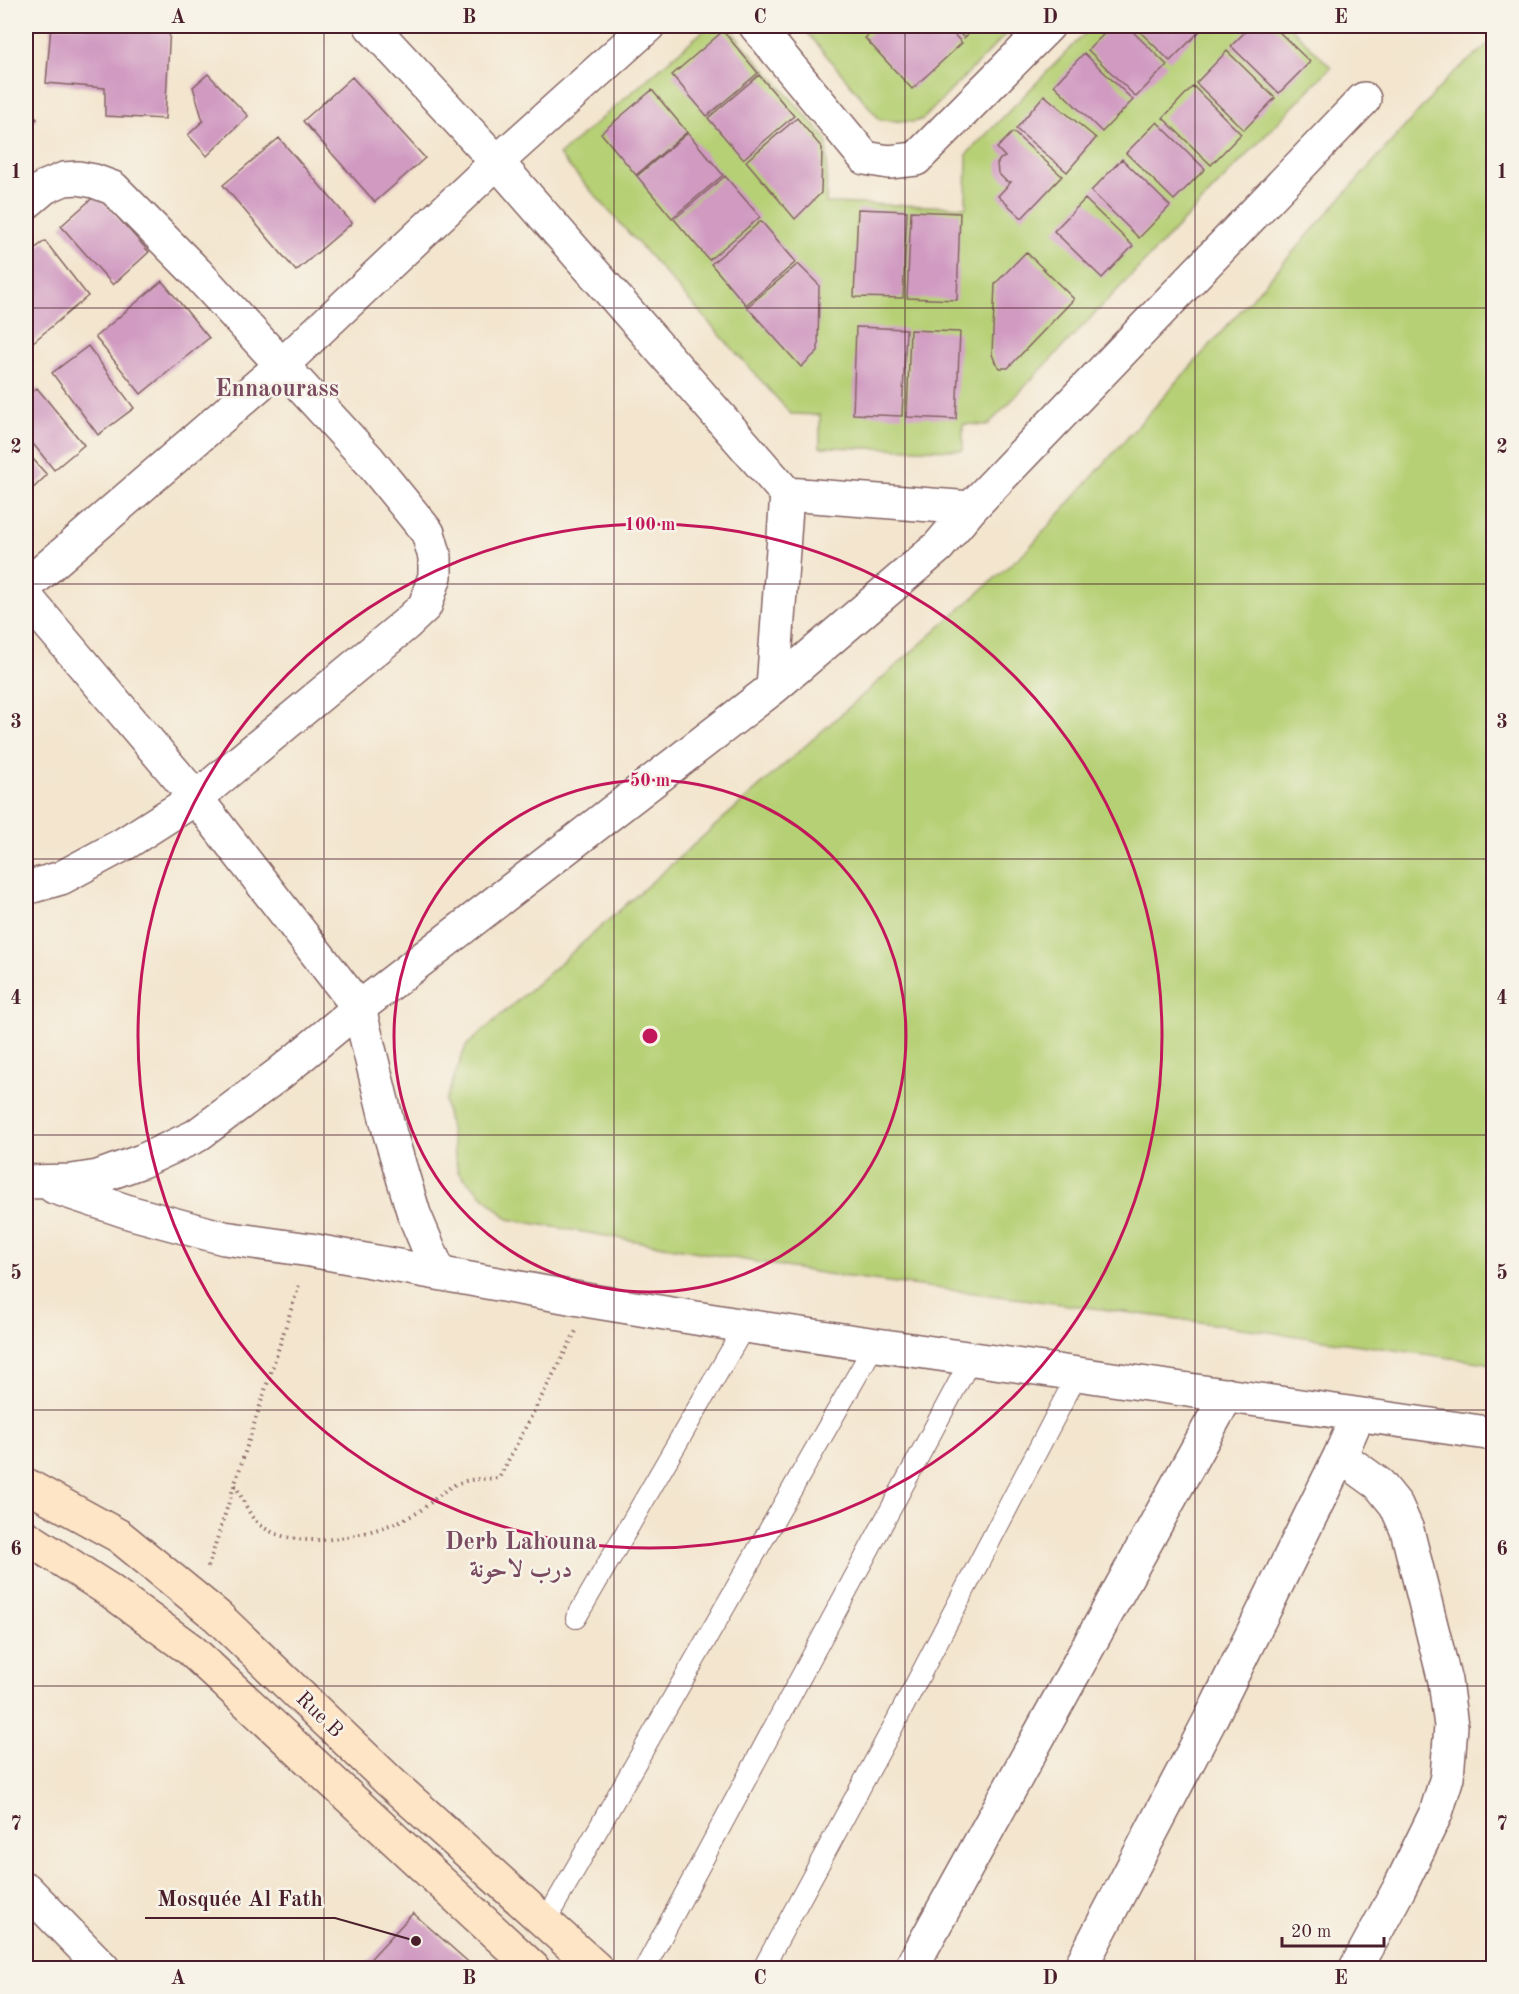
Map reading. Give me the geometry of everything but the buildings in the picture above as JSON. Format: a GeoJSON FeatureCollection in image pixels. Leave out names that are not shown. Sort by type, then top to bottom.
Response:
{"type":"FeatureCollection","features":[{"type":"Feature","properties":{"kind":"street"},"geometry":{"type":"LineString","coordinates":[[371,26],[497,162],[787,494],[971,508]]}},
{"type":"Feature","properties":{"kind":"street"},"geometry":{"type":"LineString","coordinates":[[26,586],[282,365],[497,162],[648,26]]}},
{"type":"Feature","properties":{"kind":"street"},"geometry":{"type":"LineString","coordinates":[[756,26],[865,159],[889,162],[916,159],[1048,26]]}},
{"type":"Feature","properties":{"kind":"street"},"geometry":{"type":"LineString","coordinates":[[33,1182],[72,1181],[98,1177],[142,1161],[196,1136],[279,1074],[359,1008],[773,688],[938,547],[971,508],[1364,99]]}},
{"type":"Feature","properties":{"kind":"street"},"geometry":{"type":"LineString","coordinates":[[26,203],[45,187],[64,179],[78,178],[113,188],[196,272],[369,460],[428,533],[435,557],[435,576],[425,606],[196,798],[124,844],[62,878],[26,888]]}},
{"type":"Feature","properties":{"kind":"street"},"geometry":{"type":"LineString","coordinates":[[773,688],[787,494]]}},
{"type":"Feature","properties":{"kind":"street"},"geometry":{"type":"LineString","coordinates":[[26,597],[196,798],[359,1008],[390,1134],[414,1214],[439,1273]]}},
{"type":"Feature","properties":{"kind":"street"},"geometry":{"type":"LineString","coordinates":[[33,1182],[132,1213],[224,1238],[310,1250],[591,1301],[745,1326],[1494,1434]]}},
{"type":"Feature","properties":{"kind":"street"},"geometry":{"type":"LineString","coordinates":[[911,1968],[1227,1395]]}},
{"type":"Feature","properties":{"kind":"street"},"geometry":{"type":"LineString","coordinates":[[1082,1968],[1204,1730],[1340,1456],[1358,1414]]}},
{"type":"Feature","properties":{"kind":"street"},"geometry":{"type":"LineString","coordinates":[[1340,1456],[1379,1484],[1396,1505],[1407,1530],[1445,1681],[1451,1726],[1447,1777],[1436,1813],[1400,1889],[1356,1968]]}},
{"type":"Feature","properties":{"kind":"street","name":"Rue B"},"geometry":{"type":"LineString","coordinates":[[26,1485],[119,1536],[217,1616],[398,1788],[596,1968]]}},
{"type":"Feature","properties":{"kind":"street","name":"Rue B"},"geometry":{"type":"LineString","coordinates":[[26,1537],[109,1590],[191,1650],[533,1968]]}},
{"type":"Feature","properties":{"kind":"street"},"geometry":{"type":"LineString","coordinates":[[26,1889],[103,1968]]}},
{"type":"Feature","properties":{"kind":"lane"},"geometry":{"type":"LineString","coordinates":[[576,1618],[745,1326]]}},
{"type":"Feature","properties":{"kind":"lane"},"geometry":{"type":"LineString","coordinates":[[545,1922],[875,1344]]}},
{"type":"Feature","properties":{"kind":"lane"},"geometry":{"type":"LineString","coordinates":[[645,1968],[971,1359]]}},
{"type":"Feature","properties":{"kind":"lane"},"geometry":{"type":"LineString","coordinates":[[763,1968],[893,1727],[1078,1373]]}},
{"type":"Feature","properties":{"kind":"path"},"geometry":{"type":"LineString","coordinates":[[198,1600],[310,1250]]}},
{"type":"Feature","properties":{"kind":"path"},"geometry":{"type":"LineString","coordinates":[[235,1485],[257,1524],[285,1538],[321,1541],[384,1528],[415,1514],[454,1486],[473,1479],[499,1478],[591,1301]]}},
{"type":"Feature","properties":{"kind":"green space"},"geometry":{"type":"Polygon","coordinates":[[[709,26],[727,26],[827,140],[826,203],[966,207],[967,154],[1092,26],[1289,26],[1331,67],[988,425],[963,424],[963,450],[820,447],[820,415],[791,414],[559,155],[709,26]]]}},
{"type":"Feature","properties":{"kind":"green space"},"geometry":{"type":"Polygon","coordinates":[[[802,26],[1014,26],[923,119],[914,122],[880,120],[802,26]]]}},
{"type":"Feature","properties":{"kind":"green space"},"geometry":{"type":"Polygon","coordinates":[[[1493,40],[1493,1364],[1171,1318],[826,1274],[508,1219],[458,1172],[445,1102],[466,1046],[1028,549],[1450,76],[1493,40]]]}},
{"type":"Feature","properties":{"kind":"place","name":"Mosquée Al Fath"},"geometry":{"type":"Point","coordinates":[416,1941]}},
{"type":"Feature","properties":{"kind":"district","name":"Ennaourass"},"geometry":{"type":"Point","coordinates":[277,388]}},
{"type":"Feature","properties":{"kind":"district","name":"Derb Lahouna درب لاحونة"},"geometry":{"type":"Point","coordinates":[521,1555]}}]}
